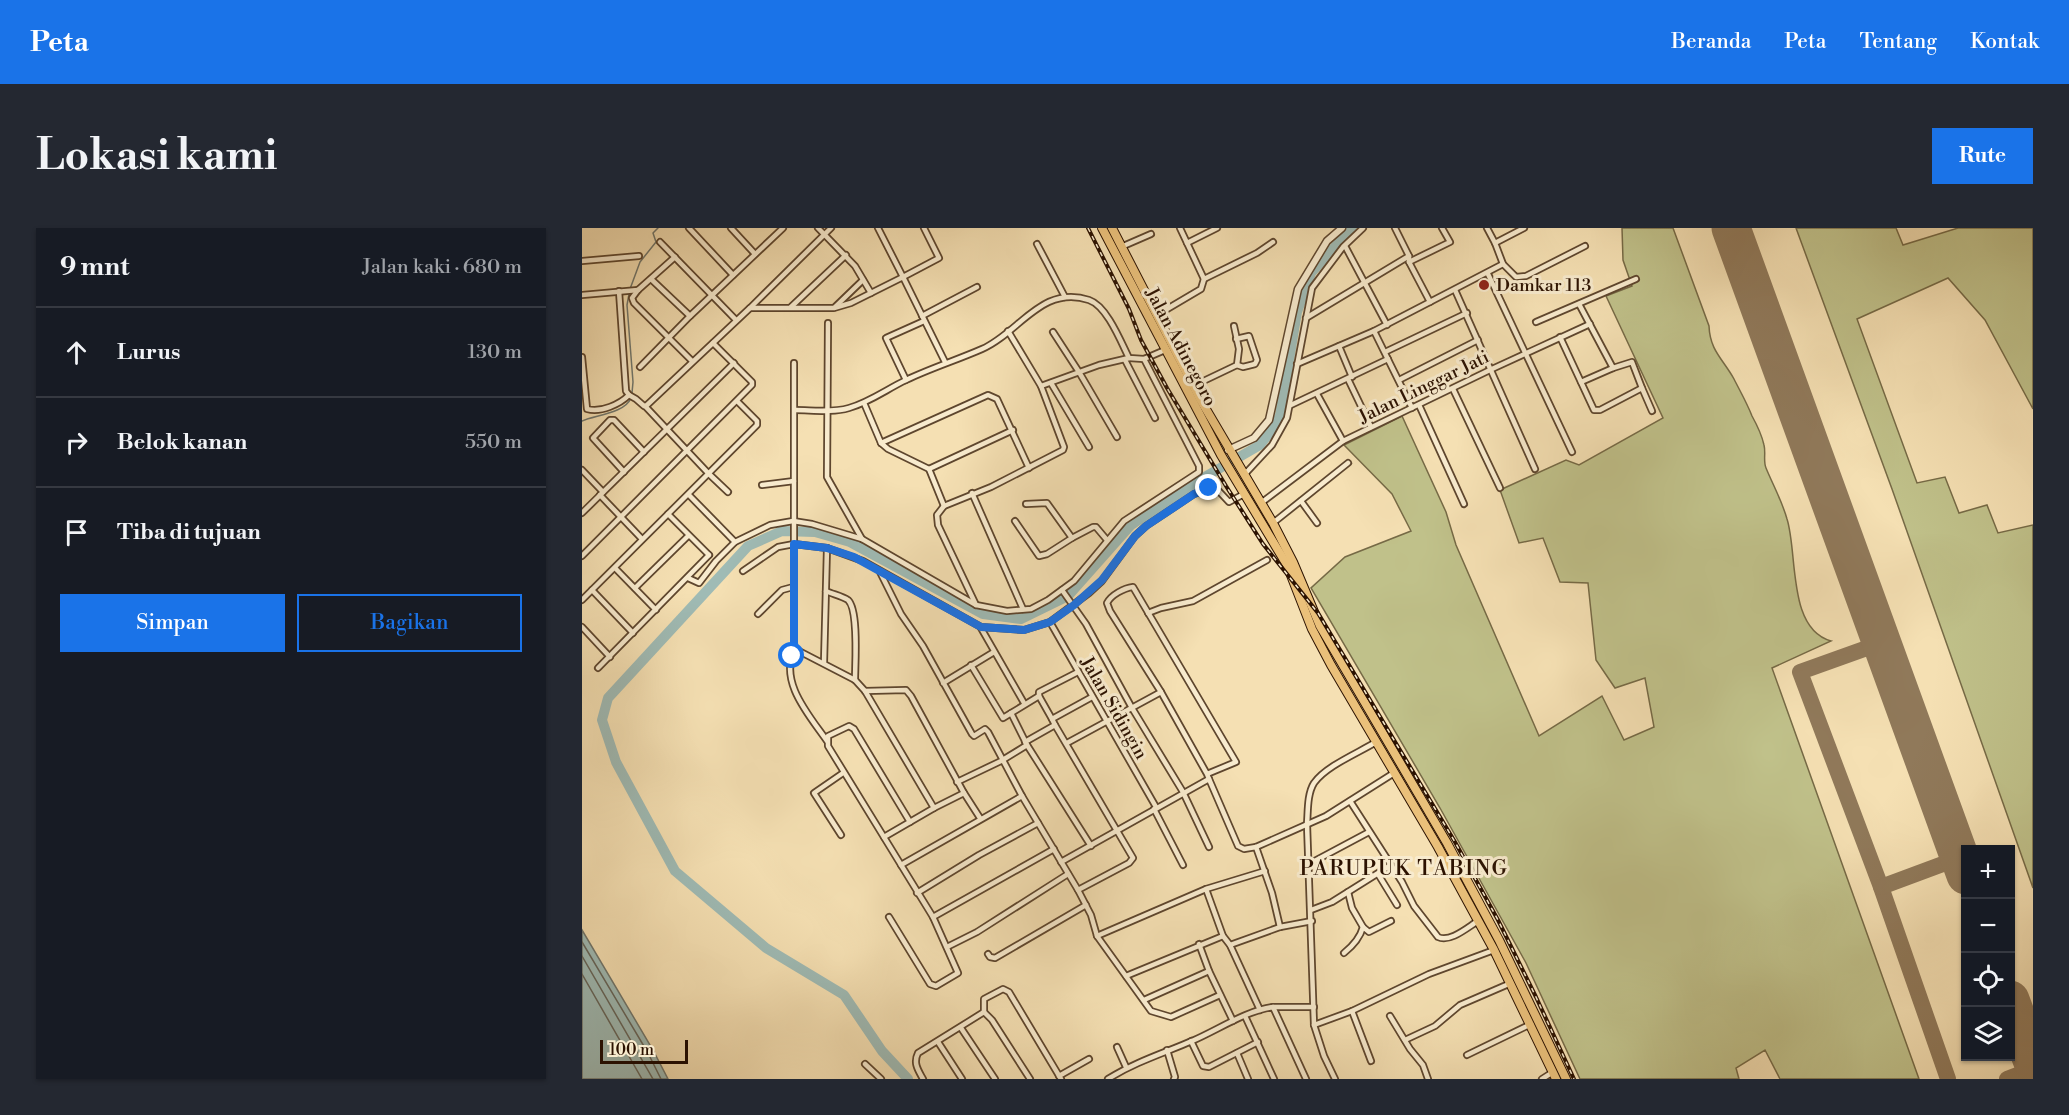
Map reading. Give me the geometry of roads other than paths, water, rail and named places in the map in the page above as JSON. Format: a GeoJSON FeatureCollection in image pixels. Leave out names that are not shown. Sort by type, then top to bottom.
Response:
{"type":"FeatureCollection","features":[{"type":"Feature","properties":{"kind":"highway","name":"Jalan Adinegoro"},"geometry":{"type":"LineString","coordinates":[[1102,228],[1153,317],[1165,350],[1189,388]]}},
{"type":"Feature","properties":{"kind":"highway","name":"Jalan Adinegoro"},"geometry":{"type":"LineString","coordinates":[[1112,228],[1221,455],[1287,565],[1316,628]]}},
{"type":"Feature","properties":{"kind":"highway","name":"Jalan Adinegoro"},"geometry":{"type":"LineString","coordinates":[[1196,401],[1273,523],[1293,562],[1316,628]]}},
{"type":"Feature","properties":{"kind":"highway"},"geometry":{"type":"LineString","coordinates":[[1316,628],[1330,665],[1438,847],[1494,950],[1554,1076]]}},
{"type":"Feature","properties":{"kind":"highway"},"geometry":{"type":"LineString","coordinates":[[1316,628],[1447,843],[1545,1031],[1566,1079]]}},
{"type":"Feature","properties":{"kind":"highway"},"geometry":{"type":"LineString","coordinates":[[1438,847],[1447,843]]}},
{"type":"Feature","properties":{"kind":"highway"},"geometry":{"type":"LineString","coordinates":[[1536,1035],[1545,1031]]}},
{"type":"Feature","properties":{"kind":"street"},"geometry":{"type":"LineString","coordinates":[[688,228],[733,275]]}},
{"type":"Feature","properties":{"kind":"street"},"geometry":{"type":"LineString","coordinates":[[640,367],[783,228]]}},
{"type":"Feature","properties":{"kind":"street"},"geometry":{"type":"LineString","coordinates":[[818,228],[855,266],[871,293]]}},
{"type":"Feature","properties":{"kind":"street"},"geometry":{"type":"LineString","coordinates":[[645,406],[831,228]]}},
{"type":"Feature","properties":{"kind":"street"},"geometry":{"type":"LineString","coordinates":[[878,228],[945,363]]}},
{"type":"Feature","properties":{"kind":"street"},"geometry":{"type":"LineString","coordinates":[[750,308],[834,308],[850,303],[939,258],[924,228]]}},
{"type":"Feature","properties":{"kind":"street"},"geometry":{"type":"LineString","coordinates":[[1153,317],[1201,289],[1204,279],[1180,228]]}},
{"type":"Feature","properties":{"kind":"street"},"geometry":{"type":"LineString","coordinates":[[1187,243],[1217,228]]}},
{"type":"Feature","properties":{"kind":"street"},"geometry":{"type":"LineString","coordinates":[[1229,450],[1254,438],[1269,420],[1298,289],[1327,241],[1342,228]]}},
{"type":"Feature","properties":{"kind":"street"},"geometry":{"type":"LineString","coordinates":[[1243,474],[1280,435],[1291,405],[1308,306],[1315,283],[1363,228]]}},
{"type":"Feature","properties":{"kind":"street"},"geometry":{"type":"LineString","coordinates":[[1395,228],[1409,256],[1409,262],[1430,302]]}},
{"type":"Feature","properties":{"kind":"street"},"geometry":{"type":"LineString","coordinates":[[1409,262],[1450,242],[1442,228]]}},
{"type":"Feature","properties":{"kind":"street"},"geometry":{"type":"LineString","coordinates":[[1487,228],[1503,264],[1514,276],[1522,277],[1585,246]]}},
{"type":"Feature","properties":{"kind":"street"},"geometry":{"type":"LineString","coordinates":[[1495,243],[1524,228]]}},
{"type":"Feature","properties":{"kind":"street"},"geometry":{"type":"LineString","coordinates":[[735,229],[755,254]]}},
{"type":"Feature","properties":{"kind":"street"},"geometry":{"type":"LineString","coordinates":[[1121,247],[1151,234]]}},
{"type":"Feature","properties":{"kind":"street"},"geometry":{"type":"LineString","coordinates":[[660,242],[736,320]]}},
{"type":"Feature","properties":{"kind":"street"},"geometry":{"type":"LineString","coordinates":[[1204,279],[1257,253],[1273,242]]}},
{"type":"Feature","properties":{"kind":"street"},"geometry":{"type":"LineString","coordinates":[[1037,244],[1065,297]]}},
{"type":"Feature","properties":{"kind":"street"},"geometry":{"type":"LineString","coordinates":[[1345,246],[1387,325]]}},
{"type":"Feature","properties":{"kind":"street"},"geometry":{"type":"LineString","coordinates":[[791,307],[846,255]]}},
{"type":"Feature","properties":{"kind":"street"},"geometry":{"type":"LineString","coordinates":[[582,261],[639,256]]}},
{"type":"Feature","properties":{"kind":"street"},"geometry":{"type":"LineString","coordinates":[[675,256],[636,290],[632,298],[634,303],[692,361]]}},
{"type":"Feature","properties":{"kind":"street"},"geometry":{"type":"LineString","coordinates":[[1306,318],[1409,256]]}},
{"type":"Feature","properties":{"kind":"street"},"geometry":{"type":"LineString","coordinates":[[1297,364],[1387,325],[1488,274],[1503,264]]}},
{"type":"Feature","properties":{"kind":"street"},"geometry":{"type":"LineString","coordinates":[[1488,274],[1527,352],[1572,452]]}},
{"type":"Feature","properties":{"kind":"street"},"geometry":{"type":"LineString","coordinates":[[651,279],[690,316]]}},
{"type":"Feature","properties":{"kind":"street"},"geometry":{"type":"LineString","coordinates":[[1536,322],[1636,279]]}},
{"type":"Feature","properties":{"kind":"street"},"geometry":{"type":"LineString","coordinates":[[834,308],[862,280]]}},
{"type":"Feature","properties":{"kind":"street"},"geometry":{"type":"LineString","coordinates":[[906,380],[886,338],[977,287]]}},
{"type":"Feature","properties":{"kind":"street"},"geometry":{"type":"LineString","coordinates":[[582,295],[636,290]]}},
{"type":"Feature","properties":{"kind":"street"},"geometry":{"type":"LineString","coordinates":[[1455,290],[1535,469]]}},
{"type":"Feature","properties":{"kind":"street"},"geometry":{"type":"LineString","coordinates":[[619,291],[626,391],[645,406],[728,492]]}},
{"type":"Feature","properties":{"kind":"street"},"geometry":{"type":"LineString","coordinates":[[795,410],[846,409],[864,403],[906,380],[982,349],[1040,306],[1065,297],[1093,301],[1107,316],[1155,418]]}},
{"type":"Feature","properties":{"kind":"street"},"geometry":{"type":"LineString","coordinates":[[1579,304],[1613,368]]}},
{"type":"Feature","properties":{"kind":"street"},"geometry":{"type":"LineString","coordinates":[[1384,352],[1467,313]]}},
{"type":"Feature","properties":{"kind":"street"},"geometry":{"type":"LineString","coordinates":[[828,323],[827,477],[862,539]]}},
{"type":"Feature","properties":{"kind":"street","name":"Jalan Linggar Jati"},"geometry":{"type":"LineString","coordinates":[[1261,503],[1343,441],[1590,324]]}},
{"type":"Feature","properties":{"kind":"street"},"geometry":{"type":"LineString","coordinates":[[1234,326],[1239,349],[1237,365]]}},
{"type":"Feature","properties":{"kind":"street"},"geometry":{"type":"LineString","coordinates":[[976,605],[938,525],[937,515],[944,506],[1029,468],[1063,450],[1064,447],[1041,386],[1008,331]]}},
{"type":"Feature","properties":{"kind":"street"},"geometry":{"type":"LineString","coordinates":[[1374,331],[1412,408]]}},
{"type":"Feature","properties":{"kind":"street"},"geometry":{"type":"LineString","coordinates":[[1053,333],[1118,437]]}},
{"type":"Feature","properties":{"kind":"street"},"geometry":{"type":"LineString","coordinates":[[1189,388],[1237,365],[1247,367],[1255,364],[1257,360],[1249,336],[1236,339]]}},
{"type":"Feature","properties":{"kind":"street"},"geometry":{"type":"LineString","coordinates":[[1560,337],[1595,411],[1642,388]]}},
{"type":"Feature","properties":{"kind":"street"},"geometry":{"type":"LineString","coordinates":[[1399,380],[1478,340]]}},
{"type":"Feature","properties":{"kind":"street"},"geometry":{"type":"LineString","coordinates":[[582,556],[752,386],[752,382],[713,343]]}},
{"type":"Feature","properties":{"kind":"street"},"geometry":{"type":"LineString","coordinates":[[1339,346],[1371,427]]}},
{"type":"Feature","properties":{"kind":"street"},"geometry":{"type":"LineString","coordinates":[[1041,386],[1104,363],[1144,359],[1165,350]]}},
{"type":"Feature","properties":{"kind":"street"},"geometry":{"type":"LineString","coordinates":[[582,357],[584,411],[619,403],[629,395]]}},
{"type":"Feature","properties":{"kind":"street"},"geometry":{"type":"LineString","coordinates":[[688,578],[699,583],[735,542],[770,525],[812,524],[862,539],[976,605],[1006,611],[1031,609],[1062,591],[1074,581],[1124,521],[1199,472],[1199,466],[1144,359]]}},
{"type":"Feature","properties":{"kind":"street"},"geometry":{"type":"LineString","coordinates":[[1291,405],[1388,359]]}},
{"type":"Feature","properties":{"kind":"street"},"geometry":{"type":"LineString","coordinates":[[582,513],[734,363]]}},
{"type":"Feature","properties":{"kind":"street"},"geometry":{"type":"LineString","coordinates":[[794,363],[795,650],[789,665],[789,674],[793,687],[827,741],[843,773],[933,917],[958,973],[933,986],[927,981],[889,917]]}},
{"type":"Feature","properties":{"kind":"street"},"geometry":{"type":"LineString","coordinates":[[1581,382],[1613,368],[1633,363],[1652,411]]}},
{"type":"Feature","properties":{"kind":"street"},"geometry":{"type":"LineString","coordinates":[[1051,383],[1089,447]]}},
{"type":"Feature","properties":{"kind":"street"},"geometry":{"type":"LineString","coordinates":[[1453,389],[1500,488]]}},
{"type":"Feature","properties":{"kind":"street"},"geometry":{"type":"LineString","coordinates":[[881,443],[988,394],[997,399],[1029,468]]}},
{"type":"Feature","properties":{"kind":"street"},"geometry":{"type":"LineString","coordinates":[[1317,394],[1343,441]]}},
{"type":"Feature","properties":{"kind":"street"},"geometry":{"type":"LineString","coordinates":[[582,600],[689,495],[758,423],[738,402]]}},
{"type":"Feature","properties":{"kind":"street"},"geometry":{"type":"LineString","coordinates":[[864,403],[881,443],[888,449],[929,469],[944,506]]}},
{"type":"Feature","properties":{"kind":"street"},"geometry":{"type":"LineString","coordinates":[[1419,405],[1464,504]]}},
{"type":"Feature","properties":{"kind":"street"},"geometry":{"type":"LineString","coordinates":[[624,472],[593,438],[602,426],[614,420],[644,452]]}},
{"type":"Feature","properties":{"kind":"street"},"geometry":{"type":"LineString","coordinates":[[929,469],[1013,430]]}},
{"type":"Feature","properties":{"kind":"street"},"geometry":{"type":"LineString","coordinates":[[1273,523],[1348,463]]}},
{"type":"Feature","properties":{"kind":"street"},"geometry":{"type":"LineString","coordinates":[[582,470],[642,539]]}},
{"type":"Feature","properties":{"kind":"street"},"geometry":{"type":"LineString","coordinates":[[762,485],[794,481]]}},
{"type":"Feature","properties":{"kind":"street"},"geometry":{"type":"LineString","coordinates":[[743,571],[767,553],[794,542],[827,548],[854,557],[981,627],[1024,630],[1050,622],[1073,604],[1102,580],[1135,536],[1146,526],[1194,494],[1215,487],[1219,489],[1226,501],[1231,501],[1244,494]]}},
{"type":"Feature","properties":{"kind":"street"},"geometry":{"type":"LineString","coordinates":[[972,493],[1023,609]]}},
{"type":"Feature","properties":{"kind":"street"},"geometry":{"type":"LineString","coordinates":[[689,495],[735,542]]}},
{"type":"Feature","properties":{"kind":"street"},"geometry":{"type":"LineString","coordinates":[[1301,501],[1317,523]]}},
{"type":"Feature","properties":{"kind":"street"},"geometry":{"type":"LineString","coordinates":[[1026,504],[1047,503],[1072,538]]}},
{"type":"Feature","properties":{"kind":"street"},"geometry":{"type":"LineString","coordinates":[[668,514],[716,561]]}},
{"type":"Feature","properties":{"kind":"street"},"geometry":{"type":"LineString","coordinates":[[1015,521],[1039,556],[1047,554],[1093,526],[1107,540]]}},
{"type":"Feature","properties":{"kind":"street"},"geometry":{"type":"LineString","coordinates":[[635,588],[688,536]]}},
{"type":"Feature","properties":{"kind":"street"},"geometry":{"type":"LineString","coordinates":[[824,663],[827,548]]}},
{"type":"Feature","properties":{"kind":"street"},"geometry":{"type":"LineString","coordinates":[[598,668],[709,555]]}},
{"type":"Feature","properties":{"kind":"street"},"geometry":{"type":"LineString","coordinates":[[1148,613],[1170,605],[1193,601],[1266,560]]}},
{"type":"Feature","properties":{"kind":"street"},"geometry":{"type":"LineString","coordinates":[[615,568],[656,610]]}},
{"type":"Feature","properties":{"kind":"street"},"geometry":{"type":"LineString","coordinates":[[880,572],[897,608],[923,646],[972,734],[974,736],[986,729],[1001,761],[1078,890],[1097,936],[1151,1011],[1171,1017],[1220,995]]}},
{"type":"Feature","properties":{"kind":"street"},"geometry":{"type":"LineString","coordinates":[[758,614],[782,590],[793,587]]}},
{"type":"Feature","properties":{"kind":"street"},"geometry":{"type":"LineString","coordinates":[[1061,862],[1208,776],[1236,762],[1131,587],[1110,598],[1107,603],[1208,776],[1238,846],[1244,849],[1256,847],[1326,816],[1394,772]]}},
{"type":"Feature","properties":{"kind":"street"},"geometry":{"type":"LineString","coordinates":[[592,590],[633,633]]}},
{"type":"Feature","properties":{"kind":"street"},"geometry":{"type":"LineString","coordinates":[[826,591],[848,601],[852,608],[855,680]]}},
{"type":"Feature","properties":{"kind":"street"},"geometry":{"type":"LineString","coordinates":[[1062,591],[1086,624],[1132,708],[1183,792],[1209,847]]}},
{"type":"Feature","properties":{"kind":"street","name":"Jalan Sidingin"},"geometry":{"type":"LineString","coordinates":[[1050,622],[1155,808],[1183,865]]}},
{"type":"Feature","properties":{"kind":"street"},"geometry":{"type":"LineString","coordinates":[[582,627],[610,657]]}},
{"type":"Feature","properties":{"kind":"street"},"geometry":{"type":"LineString","coordinates":[[981,627],[1024,704]]}},
{"type":"Feature","properties":{"kind":"street"},"geometry":{"type":"LineString","coordinates":[[795,650],[855,680],[865,691],[934,808]]}},
{"type":"Feature","properties":{"kind":"street"},"geometry":{"type":"LineString","coordinates":[[943,683],[994,652]]}},
{"type":"Feature","properties":{"kind":"street"},"geometry":{"type":"LineString","coordinates":[[971,665],[1003,718],[1039,696],[1041,690],[1078,672]]}},
{"type":"Feature","properties":{"kind":"street"},"geometry":{"type":"LineString","coordinates":[[865,691],[906,690],[963,793],[980,819]]}},
{"type":"Feature","properties":{"kind":"street"},"geometry":{"type":"LineString","coordinates":[[1067,744],[1161,692]]}},
{"type":"Feature","properties":{"kind":"street"},"geometry":{"type":"LineString","coordinates":[[1039,696],[1132,855],[1132,860],[1078,890]]}},
{"type":"Feature","properties":{"kind":"street"},"geometry":{"type":"LineString","coordinates":[[1052,719],[1092,697]]}},
{"type":"Feature","properties":{"kind":"street"},"geometry":{"type":"LineString","coordinates":[[1011,713],[1026,743],[1091,846]]}},
{"type":"Feature","properties":{"kind":"street"},"geometry":{"type":"LineString","coordinates":[[957,782],[1001,761],[1055,725]]}},
{"type":"Feature","properties":{"kind":"street"},"geometry":{"type":"LineString","coordinates":[[827,741],[828,736],[841,729],[849,726],[854,729],[910,822]]}},
{"type":"Feature","properties":{"kind":"street"},"geometry":{"type":"LineString","coordinates":[[1335,1079],[1324,1056],[1314,1025],[1312,921],[1306,824],[1308,803],[1313,784],[1326,771],[1376,742]]}},
{"type":"Feature","properties":{"kind":"street"},"geometry":{"type":"LineString","coordinates":[[841,835],[814,793],[843,773]]}},
{"type":"Feature","properties":{"kind":"street"},"geometry":{"type":"LineString","coordinates":[[884,837],[963,793]]}},
{"type":"Feature","properties":{"kind":"street"},"geometry":{"type":"LineString","coordinates":[[901,865],[1022,796]]}},
{"type":"Feature","properties":{"kind":"street"},"geometry":{"type":"LineString","coordinates":[[1350,801],[1419,913],[1440,938],[1450,938],[1478,921]]}},
{"type":"Feature","properties":{"kind":"street"},"geometry":{"type":"LineString","coordinates":[[916,893],[979,855],[1038,824]]}},
{"type":"Feature","properties":{"kind":"street"},"geometry":{"type":"LineString","coordinates":[[1309,864],[1369,832]]}},
{"type":"Feature","properties":{"kind":"street"},"geometry":{"type":"LineString","coordinates":[[1256,847],[1280,927]]}},
{"type":"Feature","properties":{"kind":"street"},"geometry":{"type":"LineString","coordinates":[[933,917],[1054,849]]}},
{"type":"Feature","properties":{"kind":"street"},"geometry":{"type":"LineString","coordinates":[[1311,910],[1332,902],[1391,865]]}},
{"type":"Feature","properties":{"kind":"street"},"geometry":{"type":"LineString","coordinates":[[1097,936],[1206,889],[1265,871]]}},
{"type":"Feature","properties":{"kind":"street"},"geometry":{"type":"LineString","coordinates":[[947,947],[977,932],[1068,874]]}},
{"type":"Feature","properties":{"kind":"street"},"geometry":{"type":"LineString","coordinates":[[1377,874],[1397,905]]}},
{"type":"Feature","properties":{"kind":"street"},"geometry":{"type":"LineString","coordinates":[[1206,889],[1223,936],[1230,945],[1260,1010]]}},
{"type":"Feature","properties":{"kind":"street"},"geometry":{"type":"LineString","coordinates":[[1348,892],[1352,908],[1363,927],[1369,932],[1391,921]]}},
{"type":"Feature","properties":{"kind":"street"},"geometry":{"type":"LineString","coordinates":[[988,954],[995,958],[1086,905]]}},
{"type":"Feature","properties":{"kind":"street"},"geometry":{"type":"LineString","coordinates":[[1230,945],[1280,927],[1312,921]]}},
{"type":"Feature","properties":{"kind":"street"},"geometry":{"type":"LineString","coordinates":[[1344,952],[1352,947],[1361,935],[1363,927]]}},
{"type":"Feature","properties":{"kind":"street"},"geometry":{"type":"LineString","coordinates":[[1126,976],[1223,936]]}},
{"type":"Feature","properties":{"kind":"street"},"geometry":{"type":"LineString","coordinates":[[1199,944],[1233,1021]]}},
{"type":"Feature","properties":{"kind":"street"},"geometry":{"type":"LineString","coordinates":[[1314,1025],[1352,1011],[1429,974],[1494,950]]}},
{"type":"Feature","properties":{"kind":"street"},"geometry":{"type":"LineString","coordinates":[[1144,1000],[1209,971]]}},
{"type":"Feature","properties":{"kind":"street"},"geometry":{"type":"LineString","coordinates":[[1405,1040],[1435,1026],[1460,1005],[1510,983]]}},
{"type":"Feature","properties":{"kind":"street"},"geometry":{"type":"LineString","coordinates":[[1030,1079],[992,1020],[984,1012],[984,999],[999,990],[1006,989],[1060,1077],[1089,1059]]}},
{"type":"Feature","properties":{"kind":"street"},"geometry":{"type":"LineString","coordinates":[[1108,1079],[1126,1067],[1260,1010],[1274,1007],[1314,1007]]}},
{"type":"Feature","properties":{"kind":"street"},"geometry":{"type":"LineString","coordinates":[[1274,1007],[1306,1079]]}},
{"type":"Feature","properties":{"kind":"street"},"geometry":{"type":"LineString","coordinates":[[1352,1011],[1371,1061]]}},
{"type":"Feature","properties":{"kind":"street"},"geometry":{"type":"LineString","coordinates":[[923,1079],[915,1059],[918,1053],[984,1012]]}},
{"type":"Feature","properties":{"kind":"street"},"geometry":{"type":"LineString","coordinates":[[1245,1016],[1274,1079]]}},
{"type":"Feature","properties":{"kind":"street"},"geometry":{"type":"LineString","coordinates":[[1390,1016],[1410,1049],[1423,1065],[1428,1079]]}},
{"type":"Feature","properties":{"kind":"street"},"geometry":{"type":"LineString","coordinates":[[1467,1055],[1531,1024]]}},
{"type":"Feature","properties":{"kind":"street"},"geometry":{"type":"LineString","coordinates":[[961,1028],[995,1079]]}},
{"type":"Feature","properties":{"kind":"street"},"geometry":{"type":"LineString","coordinates":[[1191,1041],[1203,1066],[1206,1067],[1258,1042]]}},
{"type":"Feature","properties":{"kind":"street"},"geometry":{"type":"LineString","coordinates":[[938,1042],[962,1079]]}},
{"type":"Feature","properties":{"kind":"street"},"geometry":{"type":"LineString","coordinates":[[1117,1047],[1126,1067]]}},
{"type":"Feature","properties":{"kind":"street"},"geometry":{"type":"LineString","coordinates":[[1167,1050],[1174,1079]]}},
{"type":"Feature","properties":{"kind":"street"},"geometry":{"type":"LineString","coordinates":[[1237,1053],[1248,1079]]}},
{"type":"Feature","properties":{"kind":"street"},"geometry":{"type":"LineString","coordinates":[[866,1064],[881,1079]]}},
{"type":"Feature","properties":{"kind":"street"},"geometry":{"type":"LineString","coordinates":[[1542,1079],[1554,1076]]}},
{"type":"Feature","properties":{"kind":"water"},"geometry":{"type":"Polygon","coordinates":[[[582,930],[653,1050],[668,1079],[582,1079],[582,930]]]}},
{"type":"Feature","properties":{"kind":"waterway"},"geometry":{"type":"LineString","coordinates":[[630,289],[640,262],[656,242],[653,233],[658,228]]}},
{"type":"Feature","properties":{"kind":"waterway"},"geometry":{"type":"LineString","coordinates":[[908,1079],[882,1051],[844,995],[766,948],[675,871],[616,762],[602,720],[608,698],[748,546],[782,531],[815,532],[850,542],[983,614],[1021,619],[1068,596],[1131,525],[1196,482],[1260,445],[1275,426],[1280,415],[1297,312],[1311,273],[1352,228]]}},
{"type":"Feature","properties":{"kind":"waterway"},"geometry":{"type":"LineString","coordinates":[[629,294],[627,305],[632,393]]}},
{"type":"Feature","properties":{"kind":"waterway"},"geometry":{"type":"LineString","coordinates":[[582,421],[617,410],[628,403],[631,398]]}},
{"type":"Feature","properties":{"kind":"railway"},"geometry":{"type":"LineString","coordinates":[[1088,228],[1129,309],[1141,340],[1167,388],[1263,544],[1318,613],[1455,842],[1498,920],[1574,1079]]}},
{"type":"Feature","properties":{"kind":"place","name":"Damkar 113"},"geometry":{"type":"Point","coordinates":[1484,285]}},
{"type":"Feature","properties":{"kind":"district","name":"PARUPUK TABING"},"geometry":{"type":"Point","coordinates":[1404,869]}}]}
